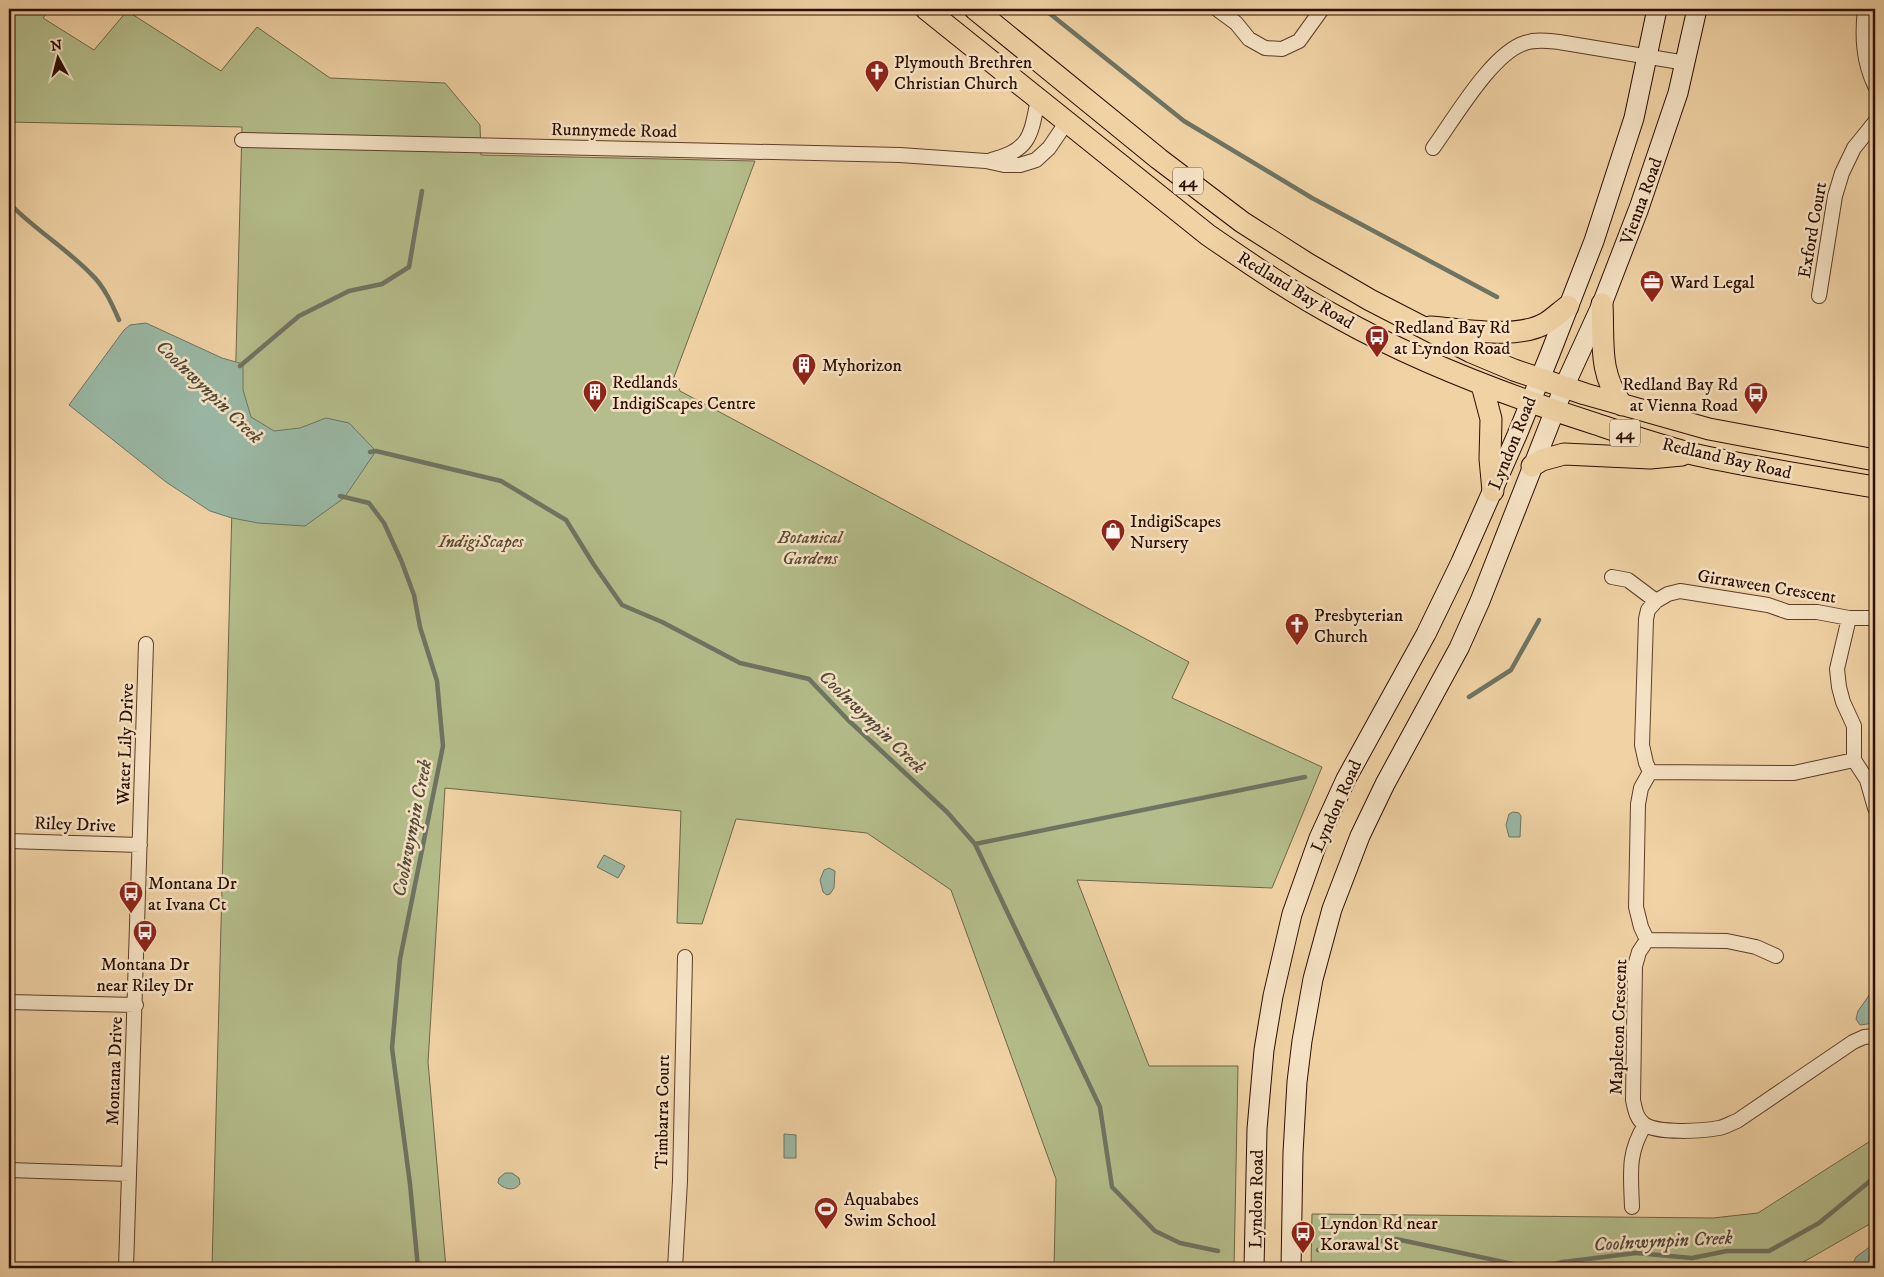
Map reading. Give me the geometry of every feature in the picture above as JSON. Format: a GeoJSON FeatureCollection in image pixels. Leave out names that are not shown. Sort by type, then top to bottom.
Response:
{"type":"FeatureCollection","features":[{"type":"Feature","properties":{"kind":"main road","name":"Redland Bay Road"},"geometry":{"type":"LineString","coordinates":[[926,9],[1182,215],[1247,262],[1338,318],[1430,363],[1482,385],[1555,411],[1695,454],[1776,471],[1875,487]]}},
{"type":"Feature","properties":{"kind":"main road","name":"Redland Bay Road"},"geometry":{"type":"LineString","coordinates":[[975,9],[1159,159],[1242,222],[1308,264],[1471,352],[1539,379],[1710,430],[1875,460]]}},
{"type":"Feature","properties":{"kind":"main road","name":"Vienna Road"},"geometry":{"type":"LineString","coordinates":[[1539,379],[1594,241],[1634,118],[1657,9]]}},
{"type":"Feature","properties":{"kind":"main road","name":"Vienna Road"},"geometry":{"type":"LineString","coordinates":[[1564,387],[1602,304],[1656,159],[1678,93],[1697,9]]}},
{"type":"Feature","properties":{"kind":"main road"},"geometry":{"type":"LineString","coordinates":[[1053,112],[1073,89]]}},
{"type":"Feature","properties":{"kind":"main road"},"geometry":{"type":"LineString","coordinates":[[1602,304],[1603,358],[1607,379],[1622,405]]}},
{"type":"Feature","properties":{"kind":"main road"},"geometry":{"type":"LineString","coordinates":[[1420,326],[1513,332],[1531,329],[1546,323],[1568,306]]}},
{"type":"Feature","properties":{"kind":"main road","name":"Lyndon Road"},"geometry":{"type":"LineString","coordinates":[[1254,1268],[1258,1129],[1264,1050],[1273,996],[1292,914],[1319,838],[1346,779],[1426,634],[1493,490],[1539,379]]}},
{"type":"Feature","properties":{"kind":"main road"},"geometry":{"type":"LineString","coordinates":[[1482,385],[1491,419],[1490,459],[1493,490]]}},
{"type":"Feature","properties":{"kind":"main road","name":"Lyndon Road"},"geometry":{"type":"LineString","coordinates":[[1291,1268],[1293,1153],[1302,1041],[1313,979],[1332,909],[1360,836],[1385,784],[1459,648],[1477,609],[1564,387]]}},
{"type":"Feature","properties":{"kind":"main road"},"geometry":{"type":"LineString","coordinates":[[1532,466],[1542,460],[1564,454],[1650,458],[1695,454]]}},
{"type":"Feature","properties":{"kind":"street"},"geometry":{"type":"LineString","coordinates":[[1218,9],[1236,23],[1249,39],[1265,48],[1282,49],[1299,41],[1322,9]]}},
{"type":"Feature","properties":{"kind":"street"},"geometry":{"type":"LineString","coordinates":[[1865,9],[1864,46],[1868,70],[1875,86]]}},
{"type":"Feature","properties":{"kind":"street"},"geometry":{"type":"LineString","coordinates":[[1434,148],[1491,67],[1506,52],[1525,42],[1541,40],[1559,42],[1686,63]]}},
{"type":"Feature","properties":{"kind":"street","name":"Runnymede Road"},"geometry":{"type":"LineString","coordinates":[[242,140],[900,155],[1020,165],[1036,160],[1049,148],[1053,112]]}},
{"type":"Feature","properties":{"kind":"street","name":"Runnymede Road"},"geometry":{"type":"LineString","coordinates":[[986,161],[1008,156],[1020,149],[1031,132],[1053,112]]}},
{"type":"Feature","properties":{"kind":"street","name":"Exford Court"},"geometry":{"type":"LineString","coordinates":[[1819,296],[1835,196],[1842,172],[1854,148],[1875,122]]}},
{"type":"Feature","properties":{"kind":"street"},"geometry":{"type":"LineString","coordinates":[[1612,577],[1628,580],[1656,600],[1648,610],[1646,619],[1642,745],[1650,772]]}},
{"type":"Feature","properties":{"kind":"street","name":"Girraween Crescent"},"geometry":{"type":"LineString","coordinates":[[1656,600],[1680,591],[1694,592],[1768,605],[1788,612],[1817,612],[1849,618],[1875,618]]}},
{"type":"Feature","properties":{"kind":"street"},"geometry":{"type":"LineString","coordinates":[[1849,618],[1837,669],[1839,687],[1843,702],[1854,726],[1854,760],[1867,780],[1875,808]]}},
{"type":"Feature","properties":{"kind":"street","name":"Water Lily Drive"},"geometry":{"type":"LineString","coordinates":[[140,845],[146,644]]}},
{"type":"Feature","properties":{"kind":"street"},"geometry":{"type":"LineString","coordinates":[[1650,772],[1794,773],[1827,764],[1854,760]]}},
{"type":"Feature","properties":{"kind":"street"},"geometry":{"type":"LineString","coordinates":[[1646,940],[1636,907],[1638,804],[1641,788],[1650,772]]}},
{"type":"Feature","properties":{"kind":"street","name":"Riley Drive"},"geometry":{"type":"LineString","coordinates":[[9,841],[140,845]]}},
{"type":"Feature","properties":{"kind":"street","name":"Montana Drive"},"geometry":{"type":"LineString","coordinates":[[126,1268],[140,845]]}},
{"type":"Feature","properties":{"kind":"street","name":"Mapleton Crescent"},"geometry":{"type":"LineString","coordinates":[[1645,1125],[1637,1116],[1633,1100],[1635,966],[1639,952],[1646,940],[1727,940],[1756,947],[1776,956]]}},
{"type":"Feature","properties":{"kind":"street","name":"Timbarra Court"},"geometry":{"type":"LineString","coordinates":[[675,1268],[680,1190],[685,956]]}},
{"type":"Feature","properties":{"kind":"street"},"geometry":{"type":"LineString","coordinates":[[9,1002],[136,1005]]}},
{"type":"Feature","properties":{"kind":"street"},"geometry":{"type":"LineString","coordinates":[[1632,1206],[1631,1155],[1637,1138],[1645,1125],[1657,1129],[1702,1130],[1720,1128],[1737,1120],[1853,1042],[1864,1037],[1875,1036]]}},
{"type":"Feature","properties":{"kind":"street"},"geometry":{"type":"LineString","coordinates":[[9,1170],[129,1174]]}},
{"type":"Feature","properties":{"kind":"green space","name":"IndigiScapes"},"geometry":{"type":"Polygon","coordinates":[[[9,9],[50,9],[43,18],[94,50],[127,11],[221,71],[257,27],[330,78],[445,83],[480,125],[481,155],[755,161],[674,377],[680,391],[1189,662],[1172,698],[1322,767],[1272,888],[1077,880],[1149,1066],[1238,1066],[1234,1268],[1054,1268],[1056,1179],[951,890],[867,833],[736,819],[702,924],[677,923],[681,811],[445,788],[428,1062],[446,1268],[212,1268],[242,127],[9,122],[9,9]]]}},
{"type":"Feature","properties":{"kind":"green space"},"geometry":{"type":"Polygon","coordinates":[[[1875,1138],[1875,1221],[1793,1268],[1311,1268],[1312,1214],[1713,1218],[1758,1213],[1875,1138]]]}},
{"type":"Feature","properties":{"kind":"water"},"geometry":{"type":"Polygon","coordinates":[[[146,323],[222,358],[243,364],[243,390],[251,417],[274,431],[300,428],[326,418],[349,423],[376,451],[344,498],[305,526],[258,523],[210,511],[166,482],[69,405],[124,330],[130,325],[146,323]]]}},
{"type":"Feature","properties":{"kind":"water"},"geometry":{"type":"Polygon","coordinates":[[[1513,812],[1519,813],[1521,816],[1520,837],[1509,837],[1506,825],[1509,814],[1513,812]]]}},
{"type":"Feature","properties":{"kind":"water"},"geometry":{"type":"Polygon","coordinates":[[[604,855],[625,866],[618,878],[597,867],[604,855]]]}},
{"type":"Feature","properties":{"kind":"water"},"geometry":{"type":"Polygon","coordinates":[[[829,868],[835,871],[834,888],[827,895],[823,892],[820,880],[824,870],[829,868]]]}},
{"type":"Feature","properties":{"kind":"water"},"geometry":{"type":"Polygon","coordinates":[[[1875,987],[1875,1023],[1860,1025],[1856,1019],[1858,1011],[1875,987]]]}},
{"type":"Feature","properties":{"kind":"water"},"geometry":{"type":"Polygon","coordinates":[[[784,1134],[796,1135],[796,1158],[784,1158],[784,1134]]]}},
{"type":"Feature","properties":{"kind":"water"},"geometry":{"type":"Polygon","coordinates":[[[505,1173],[512,1173],[519,1178],[520,1184],[518,1187],[506,1188],[498,1183],[499,1178],[505,1173]]]}},
{"type":"Feature","properties":{"kind":"water"},"geometry":{"type":"Polygon","coordinates":[[[1871,1246],[1875,1246],[1875,1268],[1851,1268],[1856,1257],[1871,1246]]]}},
{"type":"Feature","properties":{"kind":"waterway"},"geometry":{"type":"LineString","coordinates":[[1044,9],[1184,121],[1312,198],[1497,297]]}},
{"type":"Feature","properties":{"kind":"waterway"},"geometry":{"type":"LineString","coordinates":[[240,366],[299,316],[349,291],[382,284],[409,267],[422,191]]}},
{"type":"Feature","properties":{"kind":"waterway","name":"Coolnwynpin Creek"},"geometry":{"type":"LineString","coordinates":[[9,203],[96,279],[119,320]]}},
{"type":"Feature","properties":{"kind":"waterway","name":"Coolnwynpin Creek"},"geometry":{"type":"LineString","coordinates":[[370,452],[376,451],[501,481],[566,520],[622,605],[662,622],[740,663],[809,679],[847,719],[947,812],[975,844],[1100,1107],[1112,1187],[1155,1231],[1180,1243],[1218,1251]]}},
{"type":"Feature","properties":{"kind":"waterway","name":"Coolnwynpin Creek"},"geometry":{"type":"LineString","coordinates":[[340,496],[369,503],[384,523],[414,595],[420,627],[437,681],[443,746],[400,959],[392,1048],[410,1184],[418,1268]]}},
{"type":"Feature","properties":{"kind":"waterway"},"geometry":{"type":"LineString","coordinates":[[1469,697],[1511,670],[1539,620]]}},
{"type":"Feature","properties":{"kind":"waterway"},"geometry":{"type":"LineString","coordinates":[[975,844],[1305,777]]}},
{"type":"Feature","properties":{"kind":"waterway","name":"Coolnwynpin Creek"},"geometry":{"type":"LineString","coordinates":[[1539,1268],[1563,1262],[1636,1253],[1692,1258],[1727,1251],[1769,1251],[1819,1223],[1875,1177]]}},
{"type":"Feature","properties":{"kind":"waterway","name":"Coolnwynpin Creek"},"geometry":{"type":"LineString","coordinates":[[1318,1250],[1396,1239],[1532,1268]]}},
{"type":"Feature","properties":{"kind":"waterway","name":"Coolnwynpin Creek"},"geometry":{"type":"LineString","coordinates":[[1579,1261],[1582,1268]]}},
{"type":"Feature","properties":{"kind":"place","name":"Plymouth Brethren Christian Church"},"geometry":{"type":"Point","coordinates":[877,93]}},
{"type":"Feature","properties":{"kind":"place","name":"Ward Legal"},"geometry":{"type":"Point","coordinates":[1652,303]}},
{"type":"Feature","properties":{"kind":"place","name":"Redland Bay Rd at Lyndon Road"},"geometry":{"type":"Point","coordinates":[1377,358]}},
{"type":"Feature","properties":{"kind":"place","name":"Myhorizon"},"geometry":{"type":"Point","coordinates":[804,386]}},
{"type":"Feature","properties":{"kind":"place","name":"Redlands IndigiScapes Centre"},"geometry":{"type":"Point","coordinates":[595,413]}},
{"type":"Feature","properties":{"kind":"place","name":"Redland Bay Rd at Vienna Road"},"geometry":{"type":"Point","coordinates":[1756,415]}},
{"type":"Feature","properties":{"kind":"place","name":"IndigiScapes Nursery"},"geometry":{"type":"Point","coordinates":[1113,552]}},
{"type":"Feature","properties":{"kind":"place","name":"Presbyterian Church"},"geometry":{"type":"Point","coordinates":[1297,646]}},
{"type":"Feature","properties":{"kind":"place","name":"Montana Dr at Ivana Ct"},"geometry":{"type":"Point","coordinates":[131,914]}},
{"type":"Feature","properties":{"kind":"place","name":"Montana Dr near Riley Dr"},"geometry":{"type":"Point","coordinates":[145,953]}},
{"type":"Feature","properties":{"kind":"place","name":"Aquababes Swim School"},"geometry":{"type":"Point","coordinates":[826,1230]}},
{"type":"Feature","properties":{"kind":"place","name":"Lyndon Rd near Korawal St"},"geometry":{"type":"Point","coordinates":[1303,1254]}},
{"type":"Feature","properties":{"kind":"park label","name":"Botanical Gardens"},"geometry":{"type":"Point","coordinates":[810,547]}}]}
